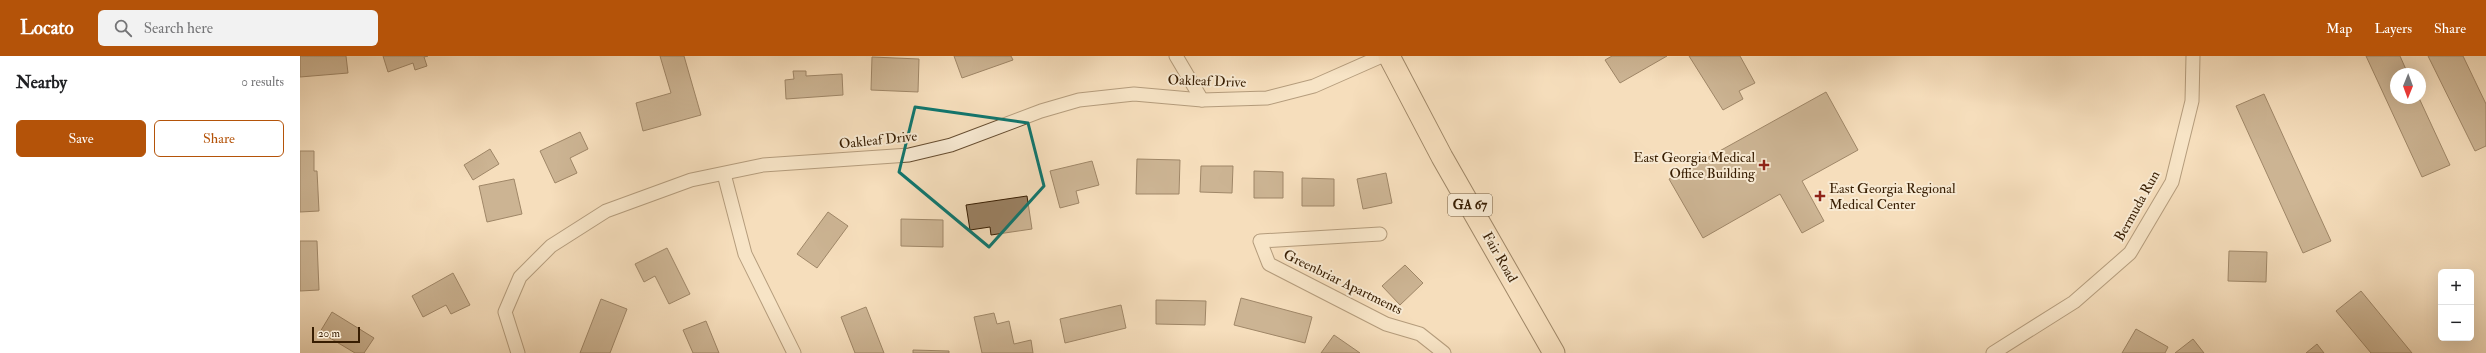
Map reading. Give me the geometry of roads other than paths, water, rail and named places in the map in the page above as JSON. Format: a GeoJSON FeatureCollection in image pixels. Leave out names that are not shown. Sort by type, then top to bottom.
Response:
{"type":"FeatureCollection","features":[{"type":"Feature","properties":{"kind":"main road","name":"Fair Road"},"geometry":{"type":"LineString","coordinates":[[1389,56],[1442,157],[1554,353]]}},
{"type":"Feature","properties":{"kind":"street"},"geometry":{"type":"LineString","coordinates":[[1176,56],[1202,100]]}},
{"type":"Feature","properties":{"kind":"street","name":"Oakleaf Drive"},"geometry":{"type":"LineString","coordinates":[[518,353],[505,312],[520,277],[551,246],[606,211],[641,197],[691,180],[724,174],[763,164],[909,155],[950,145],[1040,111],[1079,100],[1134,94],[1202,100],[1267,98],[1314,86],[1382,56]]}},
{"type":"Feature","properties":{"kind":"street","name":"Bermuda Run"},"geometry":{"type":"LineString","coordinates":[[1993,353],[2074,302],[2130,254],[2172,182],[2192,101],[2193,56]]}},
{"type":"Feature","properties":{"kind":"street"},"geometry":{"type":"LineString","coordinates":[[724,174],[745,254],[794,353]]}},
{"type":"Feature","properties":{"kind":"street","name":"Greenbriar Apartments"},"geometry":{"type":"LineString","coordinates":[[1380,234],[1260,241],[1269,264],[1386,324],[1420,334],[1444,353]]}},
{"type":"Feature","properties":{"kind":"place","name":"East Georgia Medical Office Building"},"geometry":{"type":"Point","coordinates":[1764,165]}},
{"type":"Feature","properties":{"kind":"place","name":"East Georgia Regional Medical Center"},"geometry":{"type":"Point","coordinates":[1820,196]}}]}
